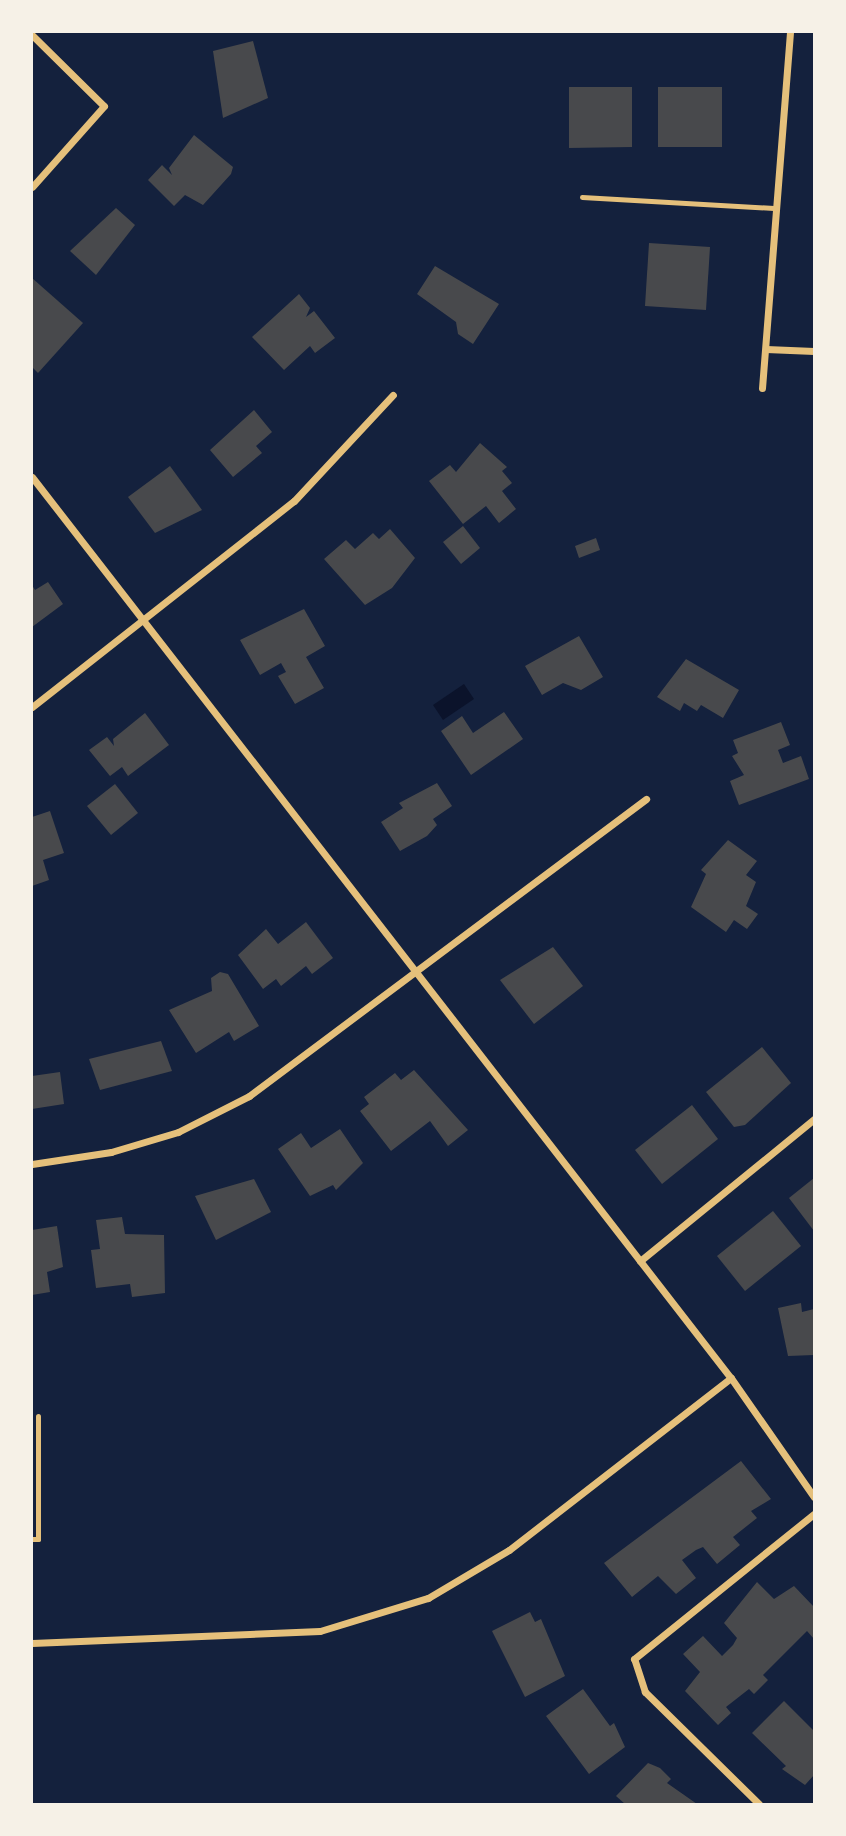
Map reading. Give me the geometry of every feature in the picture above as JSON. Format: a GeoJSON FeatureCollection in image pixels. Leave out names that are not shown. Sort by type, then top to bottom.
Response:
{"type":"FeatureCollection","features":[{"type":"Feature","properties":{"kind":"street"},"geometry":{"type":"LineString","coordinates":[[762,388],[774,208],[790,32]]}},
{"type":"Feature","properties":{"kind":"street"},"geometry":{"type":"LineString","coordinates":[[32,35],[104,106],[32,187]]}},
{"type":"Feature","properties":{"kind":"street"},"geometry":{"type":"LineString","coordinates":[[766,349],[814,351]]}},
{"type":"Feature","properties":{"kind":"street"},"geometry":{"type":"LineString","coordinates":[[32,707],[294,501],[393,395]]}},
{"type":"Feature","properties":{"kind":"street"},"geometry":{"type":"LineString","coordinates":[[32,477],[731,1378],[814,1497]]}},
{"type":"Feature","properties":{"kind":"street"},"geometry":{"type":"LineString","coordinates":[[32,1164],[111,1152],[177,1132],[293,1068],[646,799]]}},
{"type":"Feature","properties":{"kind":"street"},"geometry":{"type":"LineString","coordinates":[[640,1261],[814,1119]]}},
{"type":"Feature","properties":{"kind":"street"},"geometry":{"type":"LineString","coordinates":[[32,1643],[190,1641],[320,1631],[428,1598],[509,1550],[731,1378]]}},
{"type":"Feature","properties":{"kind":"street"},"geometry":{"type":"LineString","coordinates":[[760,1804],[645,1692],[634,1659],[814,1514]]}},
{"type":"Feature","properties":{"kind":"lane"},"geometry":{"type":"LineString","coordinates":[[582,197],[774,208]]}},
{"type":"Feature","properties":{"kind":"lane"},"geometry":{"type":"LineString","coordinates":[[32,1539],[38,1539],[38,1416]]}},
{"type":"Feature","properties":{"kind":"water"},"geometry":{"type":"Polygon","coordinates":[[[464,684],[474,699],[443,720],[433,705],[464,684]]]}},
{"type":"Feature","properties":{"kind":"building"},"geometry":{"type":"Polygon","coordinates":[[[253,41],[268,98],[223,118],[213,51],[253,41]]]}},
{"type":"Feature","properties":{"kind":"building"},"geometry":{"type":"Polygon","coordinates":[[[569,87],[632,87],[632,147],[569,148],[569,87]]]}},
{"type":"Feature","properties":{"kind":"building"},"geometry":{"type":"Polygon","coordinates":[[[658,87],[722,87],[722,147],[658,147],[658,87]]]}},
{"type":"Feature","properties":{"kind":"building"},"geometry":{"type":"Polygon","coordinates":[[[194,135],[233,167],[231,174],[203,205],[185,195],[174,206],[148,180],[162,165],[172,175],[169,168],[194,135]]]}},
{"type":"Feature","properties":{"kind":"building"},"geometry":{"type":"Polygon","coordinates":[[[116,208],[135,225],[96,275],[70,251],[116,208]]]}},
{"type":"Feature","properties":{"kind":"building"},"geometry":{"type":"Polygon","coordinates":[[[649,243],[710,247],[706,310],[645,306],[649,243]]]}},
{"type":"Feature","properties":{"kind":"building"},"geometry":{"type":"Polygon","coordinates":[[[435,266],[499,304],[473,344],[458,334],[456,322],[417,294],[435,266]]]}},
{"type":"Feature","properties":{"kind":"building"},"geometry":{"type":"Polygon","coordinates":[[[32,278],[83,323],[38,373],[32,367],[32,278]]]}},
{"type":"Feature","properties":{"kind":"building"},"geometry":{"type":"Polygon","coordinates":[[[299,294],[310,308],[306,317],[314,311],[335,338],[315,353],[310,346],[284,370],[252,337],[299,294]]]}},
{"type":"Feature","properties":{"kind":"building"},"geometry":{"type":"Polygon","coordinates":[[[254,410],[272,432],[256,446],[262,453],[233,477],[210,450],[254,410]]]}},
{"type":"Feature","properties":{"kind":"building"},"geometry":{"type":"Polygon","coordinates":[[[480,443],[507,467],[502,471],[512,483],[502,491],[516,509],[499,523],[486,506],[463,524],[429,481],[450,465],[456,472],[480,443]]]}},
{"type":"Feature","properties":{"kind":"building"},"geometry":{"type":"Polygon","coordinates":[[[170,466],[202,510],[155,533],[128,497],[170,466]]]}},
{"type":"Feature","properties":{"kind":"building"},"geometry":{"type":"Polygon","coordinates":[[[463,526],[480,548],[461,564],[443,542],[463,526]]]}},
{"type":"Feature","properties":{"kind":"building"},"geometry":{"type":"Polygon","coordinates":[[[390,529],[415,558],[392,588],[365,605],[324,559],[346,540],[355,549],[373,533],[379,539],[390,529]]]}},
{"type":"Feature","properties":{"kind":"building"},"geometry":{"type":"Polygon","coordinates":[[[596,538],[600,550],[579,558],[575,546],[596,538]]]}},
{"type":"Feature","properties":{"kind":"building"},"geometry":{"type":"Polygon","coordinates":[[[48,582],[63,604],[32,627],[32,585],[35,590],[48,582]]]}},
{"type":"Feature","properties":{"kind":"building"},"geometry":{"type":"Polygon","coordinates":[[[304,609],[325,646],[306,657],[324,688],[295,704],[278,676],[286,672],[281,663],[260,675],[240,640],[304,609]]]}},
{"type":"Feature","properties":{"kind":"building"},"geometry":{"type":"Polygon","coordinates":[[[579,636],[603,677],[581,690],[563,683],[542,695],[525,666],[579,636]]]}},
{"type":"Feature","properties":{"kind":"building"},"geometry":{"type":"Polygon","coordinates":[[[686,659],[739,690],[723,718],[701,705],[697,711],[684,703],[680,711],[657,697],[686,659]]]}},
{"type":"Feature","properties":{"kind":"building"},"geometry":{"type":"Polygon","coordinates":[[[504,712],[523,739],[471,775],[441,731],[462,716],[473,733],[504,712]]]}},
{"type":"Feature","properties":{"kind":"building"},"geometry":{"type":"Polygon","coordinates":[[[145,713],[169,745],[128,776],[122,767],[110,776],[89,750],[107,737],[114,746],[113,739],[145,713]]]}},
{"type":"Feature","properties":{"kind":"building"},"geometry":{"type":"Polygon","coordinates":[[[781,722],[790,745],[778,750],[783,763],[801,756],[809,779],[739,805],[730,781],[744,775],[732,756],[738,753],[733,740],[781,722]]]}},
{"type":"Feature","properties":{"kind":"building"},"geometry":{"type":"Polygon","coordinates":[[[437,783],[452,806],[433,819],[437,825],[427,836],[400,851],[381,822],[403,808],[399,803],[437,783]]]}},
{"type":"Feature","properties":{"kind":"building"},"geometry":{"type":"Polygon","coordinates":[[[115,784],[138,813],[111,835],[87,806],[115,784]]]}},
{"type":"Feature","properties":{"kind":"building"},"geometry":{"type":"Polygon","coordinates":[[[50,811],[64,853],[43,860],[49,880],[32,886],[32,817],[50,811]]]}},
{"type":"Feature","properties":{"kind":"building"},"geometry":{"type":"Polygon","coordinates":[[[728,840],[757,861],[746,875],[756,882],[746,906],[758,914],[747,929],[734,920],[726,932],[691,907],[706,874],[701,870],[728,840]]]}},
{"type":"Feature","properties":{"kind":"building"},"geometry":{"type":"Polygon","coordinates":[[[306,922],[333,958],[312,974],[306,966],[281,986],[276,979],[263,989],[238,955],[266,929],[278,944],[306,922]]]}},
{"type":"Feature","properties":{"kind":"building"},"geometry":{"type":"Polygon","coordinates":[[[553,947],[583,986],[534,1024],[500,980],[553,947]]]}},
{"type":"Feature","properties":{"kind":"building"},"geometry":{"type":"Polygon","coordinates":[[[220,972],[228,974],[259,1026],[234,1041],[229,1032],[196,1053],[169,1010],[212,991],[211,978],[220,972]]]}},
{"type":"Feature","properties":{"kind":"building"},"geometry":{"type":"Polygon","coordinates":[[[161,1041],[172,1071],[100,1090],[89,1059],[161,1041]]]}},
{"type":"Feature","properties":{"kind":"building"},"geometry":{"type":"Polygon","coordinates":[[[762,1047],[791,1083],[745,1125],[734,1127],[706,1092],[762,1047]]]}},
{"type":"Feature","properties":{"kind":"building"},"geometry":{"type":"Polygon","coordinates":[[[414,1070],[468,1130],[448,1146],[430,1121],[391,1151],[360,1111],[369,1104],[364,1097],[395,1073],[401,1080],[414,1070]]]}},
{"type":"Feature","properties":{"kind":"building"},"geometry":{"type":"Polygon","coordinates":[[[60,1072],[64,1104],[32,1109],[32,1076],[60,1072]]]}},
{"type":"Feature","properties":{"kind":"building"},"geometry":{"type":"Polygon","coordinates":[[[692,1105],[718,1139],[662,1184],[635,1150],[692,1105]]]}},
{"type":"Feature","properties":{"kind":"building"},"geometry":{"type":"Polygon","coordinates":[[[340,1129],[363,1163],[336,1190],[333,1185],[310,1196],[278,1149],[301,1133],[311,1148],[340,1129]]]}},
{"type":"Feature","properties":{"kind":"building"},"geometry":{"type":"Polygon","coordinates":[[[814,1178],[814,1231],[789,1198],[814,1178]]]}},
{"type":"Feature","properties":{"kind":"building"},"geometry":{"type":"Polygon","coordinates":[[[254,1179],[271,1212],[216,1240],[195,1196],[254,1179]]]}},
{"type":"Feature","properties":{"kind":"building"},"geometry":{"type":"Polygon","coordinates":[[[773,1211],[801,1246],[745,1291],[717,1256],[773,1211]]]}},
{"type":"Feature","properties":{"kind":"building"},"geometry":{"type":"Polygon","coordinates":[[[122,1217],[125,1234],[164,1235],[165,1293],[132,1297],[130,1284],[96,1288],[91,1250],[100,1249],[96,1220],[122,1217]]]}},
{"type":"Feature","properties":{"kind":"building"},"geometry":{"type":"Polygon","coordinates":[[[57,1226],[63,1267],[47,1272],[50,1292],[32,1295],[32,1230],[57,1226]]]}},
{"type":"Feature","properties":{"kind":"building"},"geometry":{"type":"Polygon","coordinates":[[[801,1303],[802,1312],[814,1309],[814,1355],[788,1356],[778,1308],[801,1303]]]}},
{"type":"Feature","properties":{"kind":"building"},"geometry":{"type":"Polygon","coordinates":[[[741,1461],[771,1499],[751,1511],[757,1518],[733,1537],[740,1545],[717,1564],[703,1547],[682,1560],[696,1578],[676,1594],[658,1576],[632,1597],[604,1563],[741,1461]]]}},
{"type":"Feature","properties":{"kind":"building"},"geometry":{"type":"Polygon","coordinates":[[[757,1582],[774,1599],[794,1586],[814,1607],[814,1639],[807,1631],[763,1675],[768,1680],[754,1694],[749,1689],[726,1707],[731,1713],[718,1725],[685,1691],[700,1672],[683,1654],[703,1636],[722,1656],[737,1638],[724,1623],[757,1582]]]}},
{"type":"Feature","properties":{"kind":"building"},"geometry":{"type":"Polygon","coordinates":[[[530,1612],[535,1622],[541,1619],[565,1676],[525,1697],[492,1631],[530,1612]]]}},
{"type":"Feature","properties":{"kind":"building"},"geometry":{"type":"Polygon","coordinates":[[[583,1689],[610,1726],[614,1723],[625,1747],[589,1774],[546,1716],[583,1689]]]}},
{"type":"Feature","properties":{"kind":"building"},"geometry":{"type":"Polygon","coordinates":[[[784,1701],[814,1731],[814,1775],[805,1785],[782,1769],[786,1766],[752,1733],[784,1701]]]}},
{"type":"Feature","properties":{"kind":"building"},"geometry":{"type":"Polygon","coordinates":[[[648,1763],[660,1768],[671,1779],[667,1783],[697,1804],[625,1804],[616,1796],[648,1763]]]}}]}
